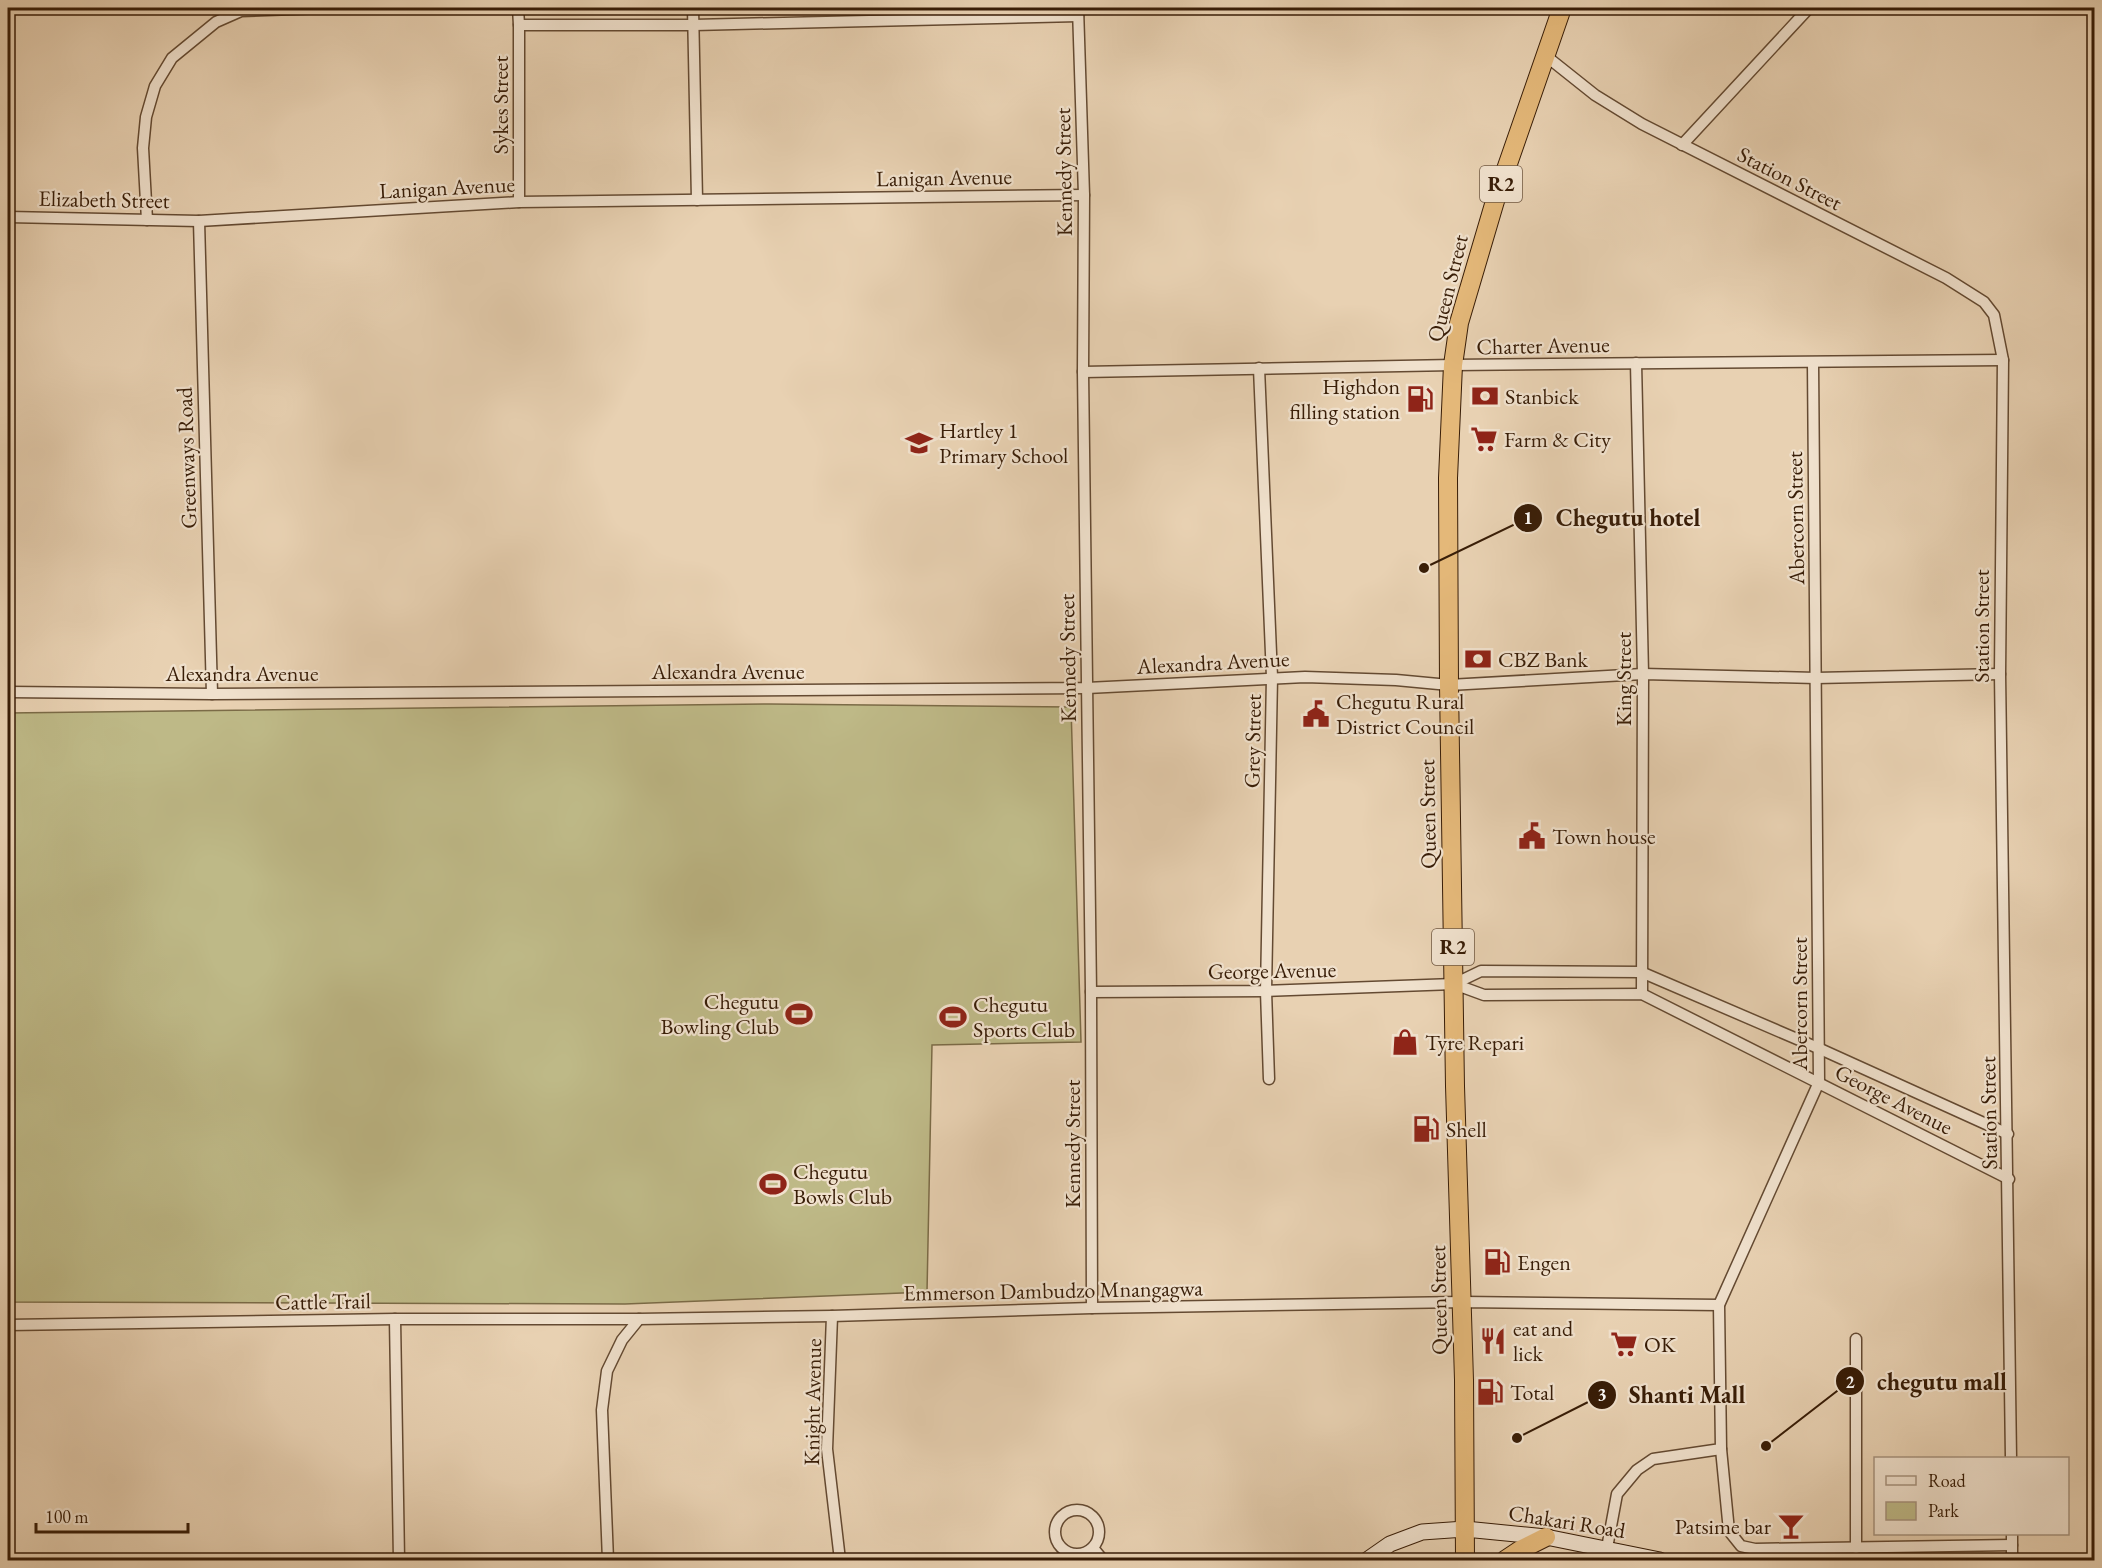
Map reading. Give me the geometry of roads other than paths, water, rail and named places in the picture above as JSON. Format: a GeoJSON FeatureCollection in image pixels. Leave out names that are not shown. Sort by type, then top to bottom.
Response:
{"type":"FeatureCollection","features":[{"type":"Feature","properties":{"kind":"highway","name":"Queen Street"},"geometry":{"type":"LineString","coordinates":[[1465,1529],[1449,685],[1448,478],[1453,365],[1459,323],[1495,201],[1562,8]]}},
{"type":"Feature","properties":{"kind":"highway","name":"R2"},"geometry":{"type":"LineString","coordinates":[[1465,1529],[1465,1560]]}},
{"type":"Feature","properties":{"kind":"highway"},"geometry":{"type":"LineString","coordinates":[[1505,1560],[1546,1537]]}},
{"type":"Feature","properties":{"kind":"main road","name":"Chakari Road"},"geometry":{"type":"LineString","coordinates":[[1367,1560],[1390,1544],[1422,1532],[1465,1529],[1546,1537],[1660,1560]]}},
{"type":"Feature","properties":{"kind":"street"},"geometry":{"type":"LineString","coordinates":[[147,220],[143,148],[146,117],[155,86],[172,58],[216,22],[241,11],[322,8]]}},
{"type":"Feature","properties":{"kind":"street","name":"Sykes Street"},"geometry":{"type":"LineString","coordinates":[[518,8],[519,202]]}},
{"type":"Feature","properties":{"kind":"street"},"geometry":{"type":"LineString","coordinates":[[693,8],[697,200]]}},
{"type":"Feature","properties":{"kind":"street"},"geometry":{"type":"LineString","coordinates":[[1682,145],[1809,8]]}},
{"type":"Feature","properties":{"kind":"street"},"geometry":{"type":"LineString","coordinates":[[519,25],[694,25],[1078,12]]}},
{"type":"Feature","properties":{"kind":"street","name":"Kennedy Street"},"geometry":{"type":"LineString","coordinates":[[1078,12],[1084,195],[1083,372],[1091,992],[1092,1308]]}},
{"type":"Feature","properties":{"kind":"street","name":"Station Street"},"geometry":{"type":"LineString","coordinates":[[1546,56],[1595,95],[1642,124],[1972,293],[1984,302],[1994,315],[2003,360],[2000,674],[2012,1457]]}},
{"type":"Feature","properties":{"kind":"street","name":"Lanigan Avenue"},"geometry":{"type":"LineString","coordinates":[[199,221],[519,202],[1084,195]]}},
{"type":"Feature","properties":{"kind":"street","name":"Elizabeth Street"},"geometry":{"type":"LineString","coordinates":[[8,217],[199,221]]}},
{"type":"Feature","properties":{"kind":"street","name":"Greenways Road"},"geometry":{"type":"LineString","coordinates":[[199,221],[212,694]]}},
{"type":"Feature","properties":{"kind":"street","name":"Charter Avenue"},"geometry":{"type":"LineString","coordinates":[[1083,372],[1453,365],[2003,360]]}},
{"type":"Feature","properties":{"kind":"street","name":"King Street"},"geometry":{"type":"LineString","coordinates":[[1636,363],[1643,674],[1642,994]]}},
{"type":"Feature","properties":{"kind":"street","name":"Abercorn Street"},"geometry":{"type":"LineString","coordinates":[[1813,363],[1819,1082],[1719,1305],[1721,1449],[1729,1531],[1742,1546],[1755,1550],[1856,1548],[2012,1539]]}},
{"type":"Feature","properties":{"kind":"street","name":"Grey Street"},"geometry":{"type":"LineString","coordinates":[[1259,368],[1272,677],[1266,991],[1269,1079]]}},
{"type":"Feature","properties":{"kind":"street","name":"Alexandra Avenue"},"geometry":{"type":"LineString","coordinates":[[8,692],[212,694],[1087,688],[1272,677],[1396,680],[1449,685],[1643,674],[1816,678],[2000,674]]}},
{"type":"Feature","properties":{"kind":"street","name":"George Avenue"},"geometry":{"type":"LineString","coordinates":[[1091,992],[1266,991],[1454,984],[1481,972],[1641,972],[1818,1048],[2008,1134]]}},
{"type":"Feature","properties":{"kind":"street","name":"George Avenue"},"geometry":{"type":"LineString","coordinates":[[1454,984],[1484,995],[1642,994],[2009,1179]]}},
{"type":"Feature","properties":{"kind":"street","name":"Emmerson Dambudzo Mnangagwa"},"geometry":{"type":"LineString","coordinates":[[639,1319],[1462,1302],[1719,1305]]}},
{"type":"Feature","properties":{"kind":"street","name":"Knight Avenue"},"geometry":{"type":"LineString","coordinates":[[832,1316],[827,1449],[840,1560]]}},
{"type":"Feature","properties":{"kind":"street"},"geometry":{"type":"LineString","coordinates":[[395,1319],[399,1560]]}},
{"type":"Feature","properties":{"kind":"street","name":"Cattle Trail"},"geometry":{"type":"LineString","coordinates":[[8,1325],[395,1319],[639,1319]]}},
{"type":"Feature","properties":{"kind":"street"},"geometry":{"type":"LineString","coordinates":[[608,1560],[603,1410],[606,1380],[622,1340],[639,1319]]}},
{"type":"Feature","properties":{"kind":"street"},"geometry":{"type":"LineString","coordinates":[[1856,1339],[1856,1548]]}},
{"type":"Feature","properties":{"kind":"street"},"geometry":{"type":"LineString","coordinates":[[1607,1548],[1617,1494],[1637,1470],[1653,1459],[1721,1449]]}},
{"type":"Feature","properties":{"kind":"street"},"geometry":{"type":"LineString","coordinates":[[1077,1510],[1091,1515],[1099,1527],[1100,1534],[1093,1548],[1081,1554],[1067,1552],[1061,1548],[1057,1542],[1056,1528],[1063,1515],[1077,1510]]}},
{"type":"Feature","properties":{"kind":"street"},"geometry":{"type":"LineString","coordinates":[[2012,1539],[2012,1560]]}},
{"type":"Feature","properties":{"kind":"street"},"geometry":{"type":"LineString","coordinates":[[1093,1548],[1103,1560]]}},
{"type":"Feature","properties":{"kind":"place","name":"Stanbick"},"geometry":{"type":"Point","coordinates":[1485,396]}},
{"type":"Feature","properties":{"kind":"place","name":"Highdon filling station"},"geometry":{"type":"Point","coordinates":[1420,399]}},
{"type":"Feature","properties":{"kind":"place","name":"Farm & City"},"geometry":{"type":"Point","coordinates":[1484,439]}},
{"type":"Feature","properties":{"kind":"place","name":"Hartley 1 Primary School"},"geometry":{"type":"Point","coordinates":[919,443]}},
{"type":"Feature","properties":{"kind":"place","name":"Chegutu hotel"},"geometry":{"type":"Point","coordinates":[1424,568]}},
{"type":"Feature","properties":{"kind":"place","name":"CBZ Bank"},"geometry":{"type":"Point","coordinates":[1478,659]}},
{"type":"Feature","properties":{"kind":"place","name":"Chegutu Rural District Council"},"geometry":{"type":"Point","coordinates":[1316,714]}},
{"type":"Feature","properties":{"kind":"place","name":"Town house"},"geometry":{"type":"Point","coordinates":[1532,836]}},
{"type":"Feature","properties":{"kind":"place","name":"Chegutu Bowling Club"},"geometry":{"type":"Point","coordinates":[799,1014]}},
{"type":"Feature","properties":{"kind":"place","name":"Chegutu Sports Club"},"geometry":{"type":"Point","coordinates":[953,1017]}},
{"type":"Feature","properties":{"kind":"place","name":"Tyre Repari"},"geometry":{"type":"Point","coordinates":[1405,1042]}},
{"type":"Feature","properties":{"kind":"place","name":"Shell"},"geometry":{"type":"Point","coordinates":[1426,1129]}},
{"type":"Feature","properties":{"kind":"place","name":"Chegutu Bowls Club"},"geometry":{"type":"Point","coordinates":[773,1184]}},
{"type":"Feature","properties":{"kind":"place","name":"Engen"},"geometry":{"type":"Point","coordinates":[1497,1262]}},
{"type":"Feature","properties":{"kind":"place","name":"eat and lick"},"geometry":{"type":"Point","coordinates":[1493,1341]}},
{"type":"Feature","properties":{"kind":"place","name":"OK"},"geometry":{"type":"Point","coordinates":[1624,1344]}},
{"type":"Feature","properties":{"kind":"place","name":"Total"},"geometry":{"type":"Point","coordinates":[1490,1392]}},
{"type":"Feature","properties":{"kind":"place","name":"Shanti Mall"},"geometry":{"type":"Point","coordinates":[1517,1438]}},
{"type":"Feature","properties":{"kind":"place","name":"chegutu mall"},"geometry":{"type":"Point","coordinates":[1766,1446]}},
{"type":"Feature","properties":{"kind":"place","name":"Patsime bar"},"geometry":{"type":"Point","coordinates":[1791,1526]}}]}
